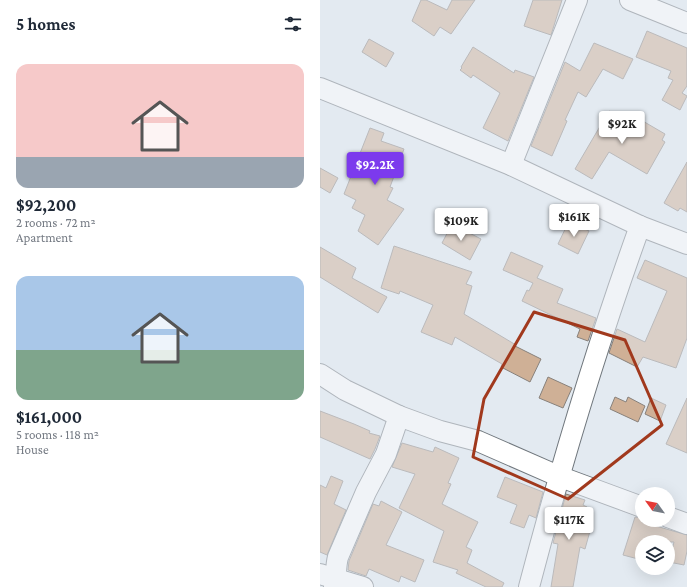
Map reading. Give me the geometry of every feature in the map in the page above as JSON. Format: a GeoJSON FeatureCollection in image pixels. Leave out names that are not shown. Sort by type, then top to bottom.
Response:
{"type":"FeatureCollection","features":[{"type":"Feature","properties":{"kind":"street"},"geometry":{"type":"LineString","coordinates":[[510,165],[577,0]]}},
{"type":"Feature","properties":{"kind":"street"},"geometry":{"type":"LineString","coordinates":[[630,0],[687,23]]}},
{"type":"Feature","properties":{"kind":"street"},"geometry":{"type":"LineString","coordinates":[[320,88],[510,165],[640,226],[687,244]]}},
{"type":"Feature","properties":{"kind":"street"},"geometry":{"type":"LineString","coordinates":[[529,587],[558,476],[614,297],[640,226]]}},
{"type":"Feature","properties":{"kind":"street"},"geometry":{"type":"LineString","coordinates":[[320,374],[345,390],[399,416],[440,431],[478,441],[558,476],[635,504]]}},
{"type":"Feature","properties":{"kind":"street"},"geometry":{"type":"LineString","coordinates":[[363,587],[330,580],[338,557],[366,492],[386,454],[399,416]]}},
{"type":"Feature","properties":{"kind":"street"},"geometry":{"type":"LineString","coordinates":[[675,520],[687,524]]}},
{"type":"Feature","properties":{"kind":"highlighted area"},"geometry":{"type":"Polygon","coordinates":[[[534,312],[625,340],[662,425],[568,499],[473,457],[484,399],[534,312]]]}},
{"type":"Feature","properties":{"kind":"building"},"geometry":{"type":"Polygon","coordinates":[[[421,0],[426,0],[447,10],[452,0],[475,0],[451,34],[440,27],[434,36],[412,21],[421,0]]]}},
{"type":"Feature","properties":{"kind":"building"},"geometry":{"type":"Polygon","coordinates":[[[533,0],[562,0],[551,35],[524,26],[533,0]]]}},
{"type":"Feature","properties":{"kind":"building"},"geometry":{"type":"Polygon","coordinates":[[[647,31],[687,48],[687,86],[682,93],[687,96],[680,110],[662,100],[673,80],[668,78],[671,71],[636,57],[647,31]]]}},
{"type":"Feature","properties":{"kind":"building"},"geometry":{"type":"Polygon","coordinates":[[[369,39],[394,53],[386,67],[362,52],[369,39]]]}},
{"type":"Feature","properties":{"kind":"building"},"geometry":{"type":"Polygon","coordinates":[[[594,43],[633,59],[623,79],[603,69],[586,97],[578,92],[565,120],[567,121],[552,156],[531,146],[565,62],[580,71],[594,43]]]}},
{"type":"Feature","properties":{"kind":"building"},"geometry":{"type":"Polygon","coordinates":[[[473,47],[514,73],[515,70],[534,77],[508,141],[483,128],[500,93],[473,75],[471,78],[460,70],[473,47]]]}},
{"type":"Feature","properties":{"kind":"building"},"geometry":{"type":"Polygon","coordinates":[[[609,111],[637,126],[641,120],[665,134],[662,140],[665,142],[647,174],[609,152],[592,179],[575,169],[609,111]]]}},
{"type":"Feature","properties":{"kind":"building"},"geometry":{"type":"Polygon","coordinates":[[[370,128],[384,133],[381,141],[404,149],[390,187],[393,188],[387,200],[404,209],[378,245],[358,231],[365,215],[352,208],[356,200],[344,194],[370,128]]]}},
{"type":"Feature","properties":{"kind":"building"},"geometry":{"type":"Polygon","coordinates":[[[687,162],[687,212],[680,208],[678,211],[664,203],[687,162]]]}},
{"type":"Feature","properties":{"kind":"building"},"geometry":{"type":"Polygon","coordinates":[[[320,168],[338,178],[330,193],[320,187],[320,168]]]}},
{"type":"Feature","properties":{"kind":"building"},"geometry":{"type":"Polygon","coordinates":[[[569,221],[589,231],[578,254],[558,244],[569,221]]]}},
{"type":"Feature","properties":{"kind":"building"},"geometry":{"type":"Polygon","coordinates":[[[452,224],[481,239],[470,260],[442,243],[452,224]]]}},
{"type":"Feature","properties":{"kind":"building"},"geometry":{"type":"Polygon","coordinates":[[[394,246],[472,272],[466,284],[472,286],[464,314],[516,345],[515,346],[541,359],[530,382],[501,367],[502,364],[455,337],[452,345],[421,332],[433,305],[400,291],[399,294],[381,288],[394,246]]]}},
{"type":"Feature","properties":{"kind":"building"},"geometry":{"type":"Polygon","coordinates":[[[320,247],[356,268],[352,278],[387,297],[378,313],[320,277],[320,247]]]}},
{"type":"Feature","properties":{"kind":"building"},"geometry":{"type":"Polygon","coordinates":[[[511,252],[543,266],[537,278],[563,289],[557,303],[596,318],[588,341],[577,337],[580,329],[522,301],[527,290],[529,291],[533,283],[503,270],[511,252]]]}},
{"type":"Feature","properties":{"kind":"building"},"geometry":{"type":"Polygon","coordinates":[[[645,260],[687,278],[687,338],[676,368],[643,357],[637,367],[609,353],[617,329],[645,342],[667,291],[637,278],[645,260]]]}},
{"type":"Feature","properties":{"kind":"building"},"geometry":{"type":"Polygon","coordinates":[[[548,377],[572,388],[563,408],[539,398],[548,377]]]}},
{"type":"Feature","properties":{"kind":"building"},"geometry":{"type":"Polygon","coordinates":[[[615,397],[626,402],[628,397],[645,406],[638,422],[610,409],[615,397]]]}},
{"type":"Feature","properties":{"kind":"building"},"geometry":{"type":"Polygon","coordinates":[[[651,398],[666,405],[660,421],[645,414],[651,398]]]}},
{"type":"Feature","properties":{"kind":"building"},"geometry":{"type":"Polygon","coordinates":[[[687,398],[687,453],[666,444],[687,398]]]}},
{"type":"Feature","properties":{"kind":"building"},"geometry":{"type":"Polygon","coordinates":[[[320,411],[370,431],[369,433],[380,436],[370,459],[320,437],[320,411]]]}},
{"type":"Feature","properties":{"kind":"building"},"geometry":{"type":"Polygon","coordinates":[[[402,443],[433,452],[435,447],[459,458],[448,483],[451,484],[442,504],[478,522],[466,547],[472,550],[467,563],[504,583],[502,587],[486,587],[456,573],[458,570],[433,562],[444,531],[399,508],[415,474],[392,467],[402,443]]]}},
{"type":"Feature","properties":{"kind":"building"},"geometry":{"type":"Polygon","coordinates":[[[331,476],[343,481],[334,504],[346,510],[327,555],[320,552],[320,485],[326,488],[331,476]]]}},
{"type":"Feature","properties":{"kind":"building"},"geometry":{"type":"Polygon","coordinates":[[[505,477],[543,492],[536,518],[529,515],[524,528],[510,523],[517,505],[497,497],[505,477]]]}},
{"type":"Feature","properties":{"kind":"building"},"geometry":{"type":"Polygon","coordinates":[[[566,494],[585,500],[583,505],[587,507],[580,528],[590,531],[585,549],[580,547],[573,587],[551,587],[558,544],[553,543],[566,494]]]}},
{"type":"Feature","properties":{"kind":"building"},"geometry":{"type":"Polygon","coordinates":[[[381,501],[402,512],[386,545],[424,560],[415,582],[401,576],[399,582],[369,569],[366,576],[348,570],[349,561],[373,504],[379,506],[381,501]]]}},
{"type":"Feature","properties":{"kind":"building"},"geometry":{"type":"Polygon","coordinates":[[[635,517],[635,527],[659,527],[687,535],[687,551],[684,565],[675,563],[675,535],[635,535],[635,558],[623,555],[635,517]]]}}]}
